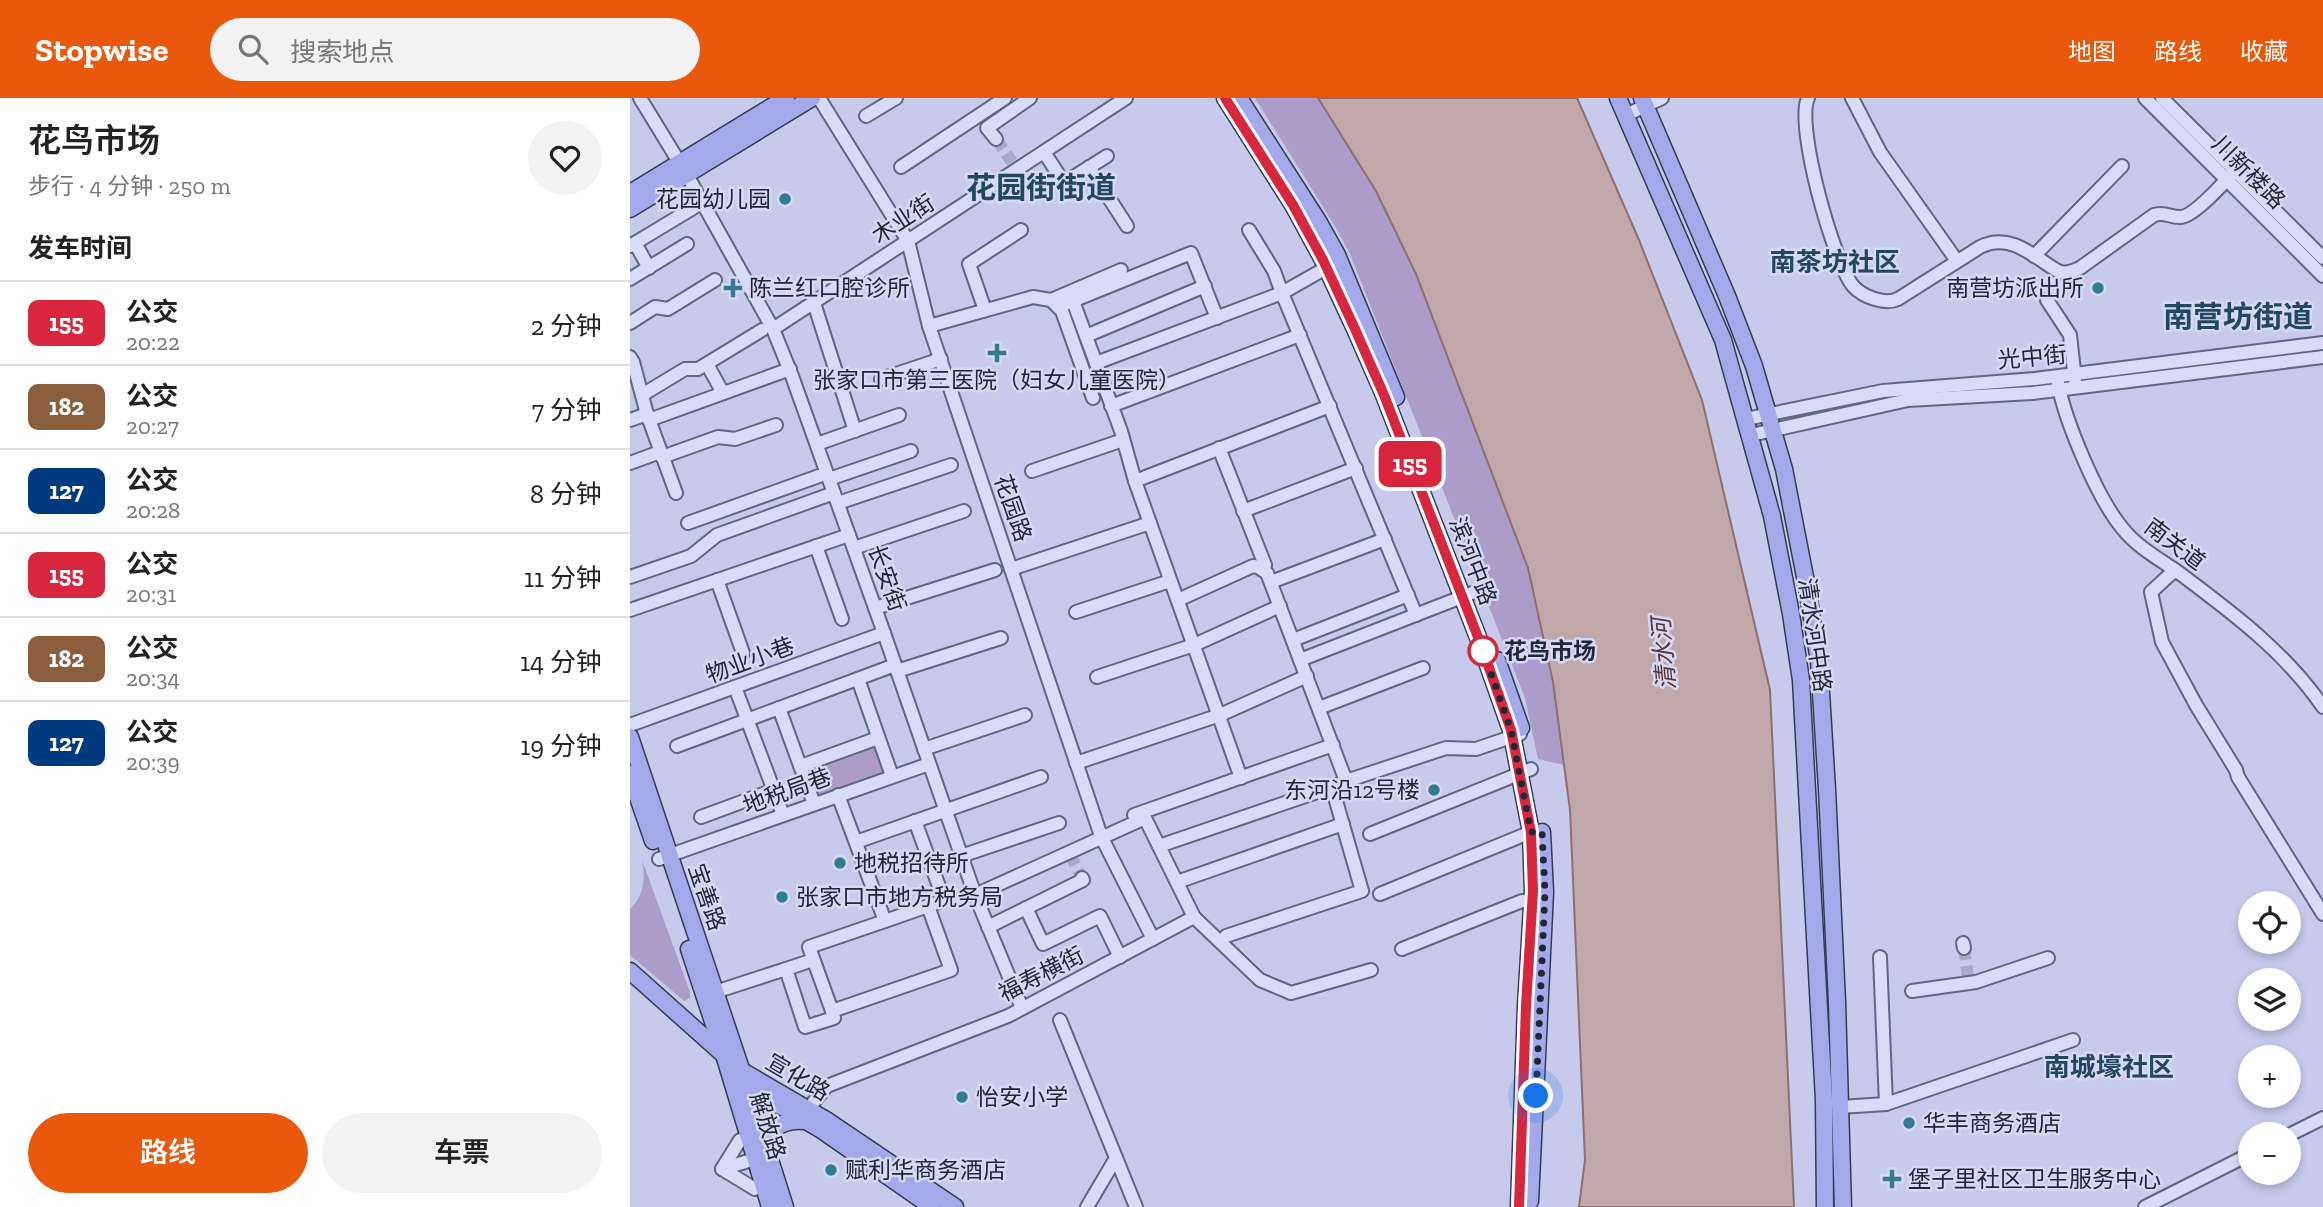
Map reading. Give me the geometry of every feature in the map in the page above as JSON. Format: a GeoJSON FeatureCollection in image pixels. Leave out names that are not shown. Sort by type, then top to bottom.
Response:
{"type":"FeatureCollection","features":[{"type":"Feature","properties":{"kind":"main road"},"geometry":{"type":"LineString","coordinates":[[630,209],[786,98]]}},
{"type":"Feature","properties":{"kind":"main road"},"geometry":{"type":"LineString","coordinates":[[630,192],[683,169],[812,98]]}},
{"type":"Feature","properties":{"kind":"main road","name":"滨河中路"},"geometry":{"type":"LineString","coordinates":[[1225,98],[1333,264]]}},
{"type":"Feature","properties":{"kind":"main road","name":"滨河中路"},"geometry":{"type":"LineString","coordinates":[[1240,98],[1318,221],[1384,395],[1467,595],[1518,735],[1536,832],[1539,902],[1530,1207]]}},
{"type":"Feature","properties":{"kind":"main road","name":"清水河中路"},"geometry":{"type":"LineString","coordinates":[[1642,101],[1727,296],[1754,366],[1783,469],[1819,661],[1829,816],[1843,1207]]}},
{"type":"Feature","properties":{"kind":"main road","name":"清水河中路"},"geometry":{"type":"LineString","coordinates":[[1622,106],[1723,340],[1773,516],[1801,680],[1824,1100],[1825,1207]]}},
{"type":"Feature","properties":{"kind":"main road","name":"宝善路"},"geometry":{"type":"LineString","coordinates":[[630,737],[664,857],[735,1073]]}},
{"type":"Feature","properties":{"kind":"main road","name":"宝善路"},"geometry":{"type":"LineString","coordinates":[[630,774],[664,857]]}},
{"type":"Feature","properties":{"kind":"main road","name":"滨河中路"},"geometry":{"type":"LineString","coordinates":[[1519,1207],[1526,1006],[1539,902]]}},
{"type":"Feature","properties":{"kind":"main road","name":"宣化路"},"geometry":{"type":"LineString","coordinates":[[630,971],[725,1058],[735,1073]]}},
{"type":"Feature","properties":{"kind":"main road","name":"宣化路"},"geometry":{"type":"LineString","coordinates":[[630,985],[735,1073],[955,1207]]}},
{"type":"Feature","properties":{"kind":"main road"},"geometry":{"type":"LineString","coordinates":[[674,1012],[685,1016],[694,1015],[702,1008],[710,994]]}},
{"type":"Feature","properties":{"kind":"main road","name":"宝善路"},"geometry":{"type":"LineString","coordinates":[[710,994],[725,1058]]}},
{"type":"Feature","properties":{"kind":"main road","name":"解放路"},"geometry":{"type":"LineString","coordinates":[[735,1073],[747,1087],[770,1207]]}},
{"type":"Feature","properties":{"kind":"main road","name":"解放路"},"geometry":{"type":"LineString","coordinates":[[735,1073],[761,1155],[785,1207]]}},
{"type":"Feature","properties":{"kind":"main road","name":"宣化路"},"geometry":{"type":"LineString","coordinates":[[747,1087],[807,1115],[932,1207]]}},
{"type":"Feature","properties":{"kind":"main road"},"geometry":{"type":"LineString","coordinates":[[761,1155],[769,1133],[785,1121],[807,1115]]}},
{"type":"Feature","properties":{"kind":"street","name":"长安街"},"geometry":{"type":"LineString","coordinates":[[640,98],[683,169],[790,369],[817,444],[824,478],[836,498],[975,895],[1021,1008]]}},
{"type":"Feature","properties":{"kind":"street","name":"花园路"},"geometry":{"type":"LineString","coordinates":[[819,98],[908,242],[929,326],[1101,836],[1153,939]]}},
{"type":"Feature","properties":{"kind":"street"},"geometry":{"type":"LineString","coordinates":[[866,116],[896,98]]}},
{"type":"Feature","properties":{"kind":"street"},"geometry":{"type":"LineString","coordinates":[[901,167],[1005,98]]}},
{"type":"Feature","properties":{"kind":"street"},"geometry":{"type":"LineString","coordinates":[[987,128],[1030,98]]}},
{"type":"Feature","properties":{"kind":"street","name":"木业街"},"geometry":{"type":"LineString","coordinates":[[642,394],[685,369],[698,369],[814,303],[908,242],[1014,166],[1044,152],[1126,98]]}},
{"type":"Feature","properties":{"kind":"street"},"geometry":{"type":"LineString","coordinates":[[1622,106],[1662,98]]}},
{"type":"Feature","properties":{"kind":"street"},"geometry":{"type":"LineString","coordinates":[[1808,98],[1804,107],[1807,147],[1840,258],[1854,286],[1869,296],[1891,302],[1980,247],[1995,241],[2013,243],[2062,274],[2069,273],[2154,215],[2160,213],[2180,218],[2190,214],[2231,175]]}},
{"type":"Feature","properties":{"kind":"street"},"geometry":{"type":"LineString","coordinates":[[1852,98],[1880,152],[1957,261]]}},
{"type":"Feature","properties":{"kind":"street","name":"川新楼路"},"geometry":{"type":"LineString","coordinates":[[2145,98],[2323,258]]}},
{"type":"Feature","properties":{"kind":"street","name":"川新楼路"},"geometry":{"type":"LineString","coordinates":[[2162,98],[2323,276]]}},
{"type":"Feature","properties":{"kind":"street"},"geometry":{"type":"LineString","coordinates":[[979,115],[996,139]]}},
{"type":"Feature","properties":{"kind":"street"},"geometry":{"type":"LineString","coordinates":[[1044,152],[1064,183],[1107,156]]}},
{"type":"Feature","properties":{"kind":"street"},"geometry":{"type":"LineString","coordinates":[[2034,256],[2122,166]]}},
{"type":"Feature","properties":{"kind":"street"},"geometry":{"type":"LineString","coordinates":[[1089,167],[1127,226]]}},
{"type":"Feature","properties":{"kind":"street"},"geometry":{"type":"LineString","coordinates":[[649,268],[632,245],[693,208]]}},
{"type":"Feature","properties":{"kind":"street"},"geometry":{"type":"LineString","coordinates":[[985,310],[969,264],[1021,230]]}},
{"type":"Feature","properties":{"kind":"street"},"geometry":{"type":"LineString","coordinates":[[1249,230],[1274,271],[1416,615]]}},
{"type":"Feature","properties":{"kind":"street"},"geometry":{"type":"LineString","coordinates":[[630,279],[687,244]]}},
{"type":"Feature","properties":{"kind":"street"},"geometry":{"type":"LineString","coordinates":[[929,326],[1033,297],[1055,303],[1073,301],[1191,253],[1217,318]]}},
{"type":"Feature","properties":{"kind":"street"},"geometry":{"type":"LineString","coordinates":[[1096,363],[1282,293],[1333,264]]}},
{"type":"Feature","properties":{"kind":"street"},"geometry":{"type":"LineString","coordinates":[[1055,303],[1121,270]]}},
{"type":"Feature","properties":{"kind":"street"},"geometry":{"type":"LineString","coordinates":[[630,323],[655,307],[668,309],[715,280]]}},
{"type":"Feature","properties":{"kind":"street"},"geometry":{"type":"LineString","coordinates":[[1086,336],[1205,286]]}},
{"type":"Feature","properties":{"kind":"street"},"geometry":{"type":"LineString","coordinates":[[2047,300],[2070,335],[2075,381]]}},
{"type":"Feature","properties":{"kind":"street"},"geometry":{"type":"LineString","coordinates":[[1073,301],[1241,778]]}},
{"type":"Feature","properties":{"kind":"street"},"geometry":{"type":"LineString","coordinates":[[814,303],[856,431]]}},
{"type":"Feature","properties":{"kind":"street"},"geometry":{"type":"LineString","coordinates":[[1055,303],[1093,398]]}},
{"type":"Feature","properties":{"kind":"street"},"geometry":{"type":"LineString","coordinates":[[1111,406],[1300,335]]}},
{"type":"Feature","properties":{"kind":"street","name":"光中街"},"geometry":{"type":"LineString","coordinates":[[2075,381],[2323,343]]}},
{"type":"Feature","properties":{"kind":"street"},"geometry":{"type":"LineString","coordinates":[[630,357],[648,417],[676,493]]}},
{"type":"Feature","properties":{"kind":"street","name":"光中街"},"geometry":{"type":"LineString","coordinates":[[1748,427],[1908,400],[2323,357]]}},
{"type":"Feature","properties":{"kind":"street"},"geometry":{"type":"LineString","coordinates":[[881,379],[941,359]]}},
{"type":"Feature","properties":{"kind":"street"},"geometry":{"type":"LineString","coordinates":[[707,363],[723,393]]}},
{"type":"Feature","properties":{"kind":"street"},"geometry":{"type":"LineString","coordinates":[[630,420],[648,417],[790,369]]}},
{"type":"Feature","properties":{"kind":"street","name":"南关道"},"geometry":{"type":"LineString","coordinates":[[2058,383],[2068,419],[2108,508],[2124,531],[2145,550],[2249,625],[2291,668],[2323,707]]}},
{"type":"Feature","properties":{"kind":"street"},"geometry":{"type":"LineString","coordinates":[[1135,481],[1330,405]]}},
{"type":"Feature","properties":{"kind":"street"},"geometry":{"type":"LineString","coordinates":[[817,444],[899,415]]}},
{"type":"Feature","properties":{"kind":"street"},"geometry":{"type":"LineString","coordinates":[[630,463],[718,437],[735,439],[776,425]]}},
{"type":"Feature","properties":{"kind":"street"},"geometry":{"type":"LineString","coordinates":[[1032,471],[1123,440]]}},
{"type":"Feature","properties":{"kind":"street"},"geometry":{"type":"LineString","coordinates":[[1219,448],[1265,565],[1263,570]]}},
{"type":"Feature","properties":{"kind":"street"},"geometry":{"type":"LineString","coordinates":[[688,523],[911,451]]}},
{"type":"Feature","properties":{"kind":"street"},"geometry":{"type":"LineString","coordinates":[[630,578],[691,556],[717,536],[769,517],[951,465]]}},
{"type":"Feature","properties":{"kind":"street"},"geometry":{"type":"LineString","coordinates":[[1243,511],[1356,468]]}},
{"type":"Feature","properties":{"kind":"street"},"geometry":{"type":"LineString","coordinates":[[762,497],[769,517]]}},
{"type":"Feature","properties":{"kind":"street"},"geometry":{"type":"LineString","coordinates":[[854,548],[964,511]]}},
{"type":"Feature","properties":{"kind":"street"},"geometry":{"type":"LineString","coordinates":[[1011,569],[1150,523]]}},
{"type":"Feature","properties":{"kind":"street"},"geometry":{"type":"LineString","coordinates":[[630,610],[849,535]]}},
{"type":"Feature","properties":{"kind":"street"},"geometry":{"type":"LineString","coordinates":[[1271,582],[1385,539]]}},
{"type":"Feature","properties":{"kind":"street"},"geometry":{"type":"LineString","coordinates":[[816,546],[842,619]]}},
{"type":"Feature","properties":{"kind":"street"},"geometry":{"type":"LineString","coordinates":[[1178,600],[1252,566],[1263,570],[1271,582],[1346,781]]}},
{"type":"Feature","properties":{"kind":"street"},"geometry":{"type":"LineString","coordinates":[[875,608],[995,569]]}},
{"type":"Feature","properties":{"kind":"street"},"geometry":{"type":"LineString","coordinates":[[2175,570],[2151,592],[2162,642],[2238,777],[2323,914]]}},
{"type":"Feature","properties":{"kind":"street"},"geometry":{"type":"LineString","coordinates":[[717,580],[743,653]]}},
{"type":"Feature","properties":{"kind":"street"},"geometry":{"type":"LineString","coordinates":[[1076,612],[1170,581]]}},
{"type":"Feature","properties":{"kind":"street"},"geometry":{"type":"LineString","coordinates":[[1300,660],[1467,595]]}},
{"type":"Feature","properties":{"kind":"street"},"geometry":{"type":"LineString","coordinates":[[1293,640],[1408,596]]}},
{"type":"Feature","properties":{"kind":"street"},"geometry":{"type":"LineString","coordinates":[[1097,677],[1194,645],[1280,606]]}},
{"type":"Feature","properties":{"kind":"street","name":"物业小巷"},"geometry":{"type":"LineString","coordinates":[[630,725],[884,634]]}},
{"type":"Feature","properties":{"kind":"street"},"geometry":{"type":"LineString","coordinates":[[677,746],[858,679],[1001,638]]}},
{"type":"Feature","properties":{"kind":"street"},"geometry":{"type":"LineString","coordinates":[[1319,708],[1423,668]]}},
{"type":"Feature","properties":{"kind":"street"},"geometry":{"type":"LineString","coordinates":[[1076,763],[1220,715],[1307,676]]}},
{"type":"Feature","properties":{"kind":"street"},"geometry":{"type":"LineString","coordinates":[[858,679],[892,776]]}},
{"type":"Feature","properties":{"kind":"street"},"geometry":{"type":"LineString","coordinates":[[735,687],[783,815]]}},
{"type":"Feature","properties":{"kind":"street"},"geometry":{"type":"LineString","coordinates":[[779,708],[814,804]]}},
{"type":"Feature","properties":{"kind":"street"},"geometry":{"type":"LineString","coordinates":[[923,749],[1025,715]]}},
{"type":"Feature","properties":{"kind":"street"},"geometry":{"type":"LineString","coordinates":[[1159,846],[1446,748],[1476,749],[1518,735]]}},
{"type":"Feature","properties":{"kind":"street"},"geometry":{"type":"LineString","coordinates":[[801,766],[878,738]]}},
{"type":"Feature","properties":{"kind":"street"},"geometry":{"type":"LineString","coordinates":[[1130,816],[1333,746]]}},
{"type":"Feature","properties":{"kind":"street","name":"地税局巷"},"geometry":{"type":"LineString","coordinates":[[664,857],[929,764]]}},
{"type":"Feature","properties":{"kind":"street"},"geometry":{"type":"LineString","coordinates":[[1370,834],[1526,771]]}},
{"type":"Feature","properties":{"kind":"street"},"geometry":{"type":"LineString","coordinates":[[856,842],[1041,777]]}},
{"type":"Feature","properties":{"kind":"street"},"geometry":{"type":"LineString","coordinates":[[1226,936],[1362,891],[1332,787]]}},
{"type":"Feature","properties":{"kind":"street"},"geometry":{"type":"LineString","coordinates":[[701,817],[774,790]]}},
{"type":"Feature","properties":{"kind":"street"},"geometry":{"type":"LineString","coordinates":[[838,795],[885,921]]}},
{"type":"Feature","properties":{"kind":"street"},"geometry":{"type":"LineString","coordinates":[[975,895],[1145,818],[1194,917],[1260,980],[1292,993],[1371,970]]}},
{"type":"Feature","properties":{"kind":"street"},"geometry":{"type":"LineString","coordinates":[[786,969],[805,1027],[834,1018],[809,947],[944,900],[915,821]]}},
{"type":"Feature","properties":{"kind":"street"},"geometry":{"type":"LineString","coordinates":[[961,856],[1059,823]]}},
{"type":"Feature","properties":{"kind":"street"},"geometry":{"type":"LineString","coordinates":[[1177,882],[1343,824]]}},
{"type":"Feature","properties":{"kind":"street"},"geometry":{"type":"LineString","coordinates":[[1380,894],[1536,832]]}},
{"type":"Feature","properties":{"kind":"street"},"geometry":{"type":"LineString","coordinates":[[988,927],[1083,880],[1082,878]]}},
{"type":"Feature","properties":{"kind":"street"},"geometry":{"type":"LineString","coordinates":[[1402,949],[1522,901],[1539,902]]}},
{"type":"Feature","properties":{"kind":"street"},"geometry":{"type":"LineString","coordinates":[[832,1011],[951,970],[928,906]]}},
{"type":"Feature","properties":{"kind":"street"},"geometry":{"type":"LineString","coordinates":[[1026,908],[1043,944],[1100,916],[1120,957]]}},
{"type":"Feature","properties":{"kind":"street","name":"福寿横街"},"geometry":{"type":"LineString","coordinates":[[807,1115],[827,1086],[1008,1016],[1194,917]]}},
{"type":"Feature","properties":{"kind":"street"},"geometry":{"type":"LineString","coordinates":[[1880,957],[1886,1104]]}},
{"type":"Feature","properties":{"kind":"street"},"geometry":{"type":"LineString","coordinates":[[1912,991],[1968,980],[2048,958]]}},
{"type":"Feature","properties":{"kind":"street"},"geometry":{"type":"LineString","coordinates":[[710,994],[813,960]]}},
{"type":"Feature","properties":{"kind":"street"},"geometry":{"type":"LineString","coordinates":[[1060,1020],[1136,1207]]}},
{"type":"Feature","properties":{"kind":"street"},"geometry":{"type":"LineString","coordinates":[[1840,1107],[1886,1104],[2073,1040]]}},
{"type":"Feature","properties":{"kind":"street"},"geometry":{"type":"LineString","coordinates":[[2301,1129],[2323,1118]]}},
{"type":"Feature","properties":{"kind":"street"},"geometry":{"type":"LineString","coordinates":[[722,1169],[740,1140]]}},
{"type":"Feature","properties":{"kind":"street"},"geometry":{"type":"LineString","coordinates":[[722,1169],[761,1155]]}},
{"type":"Feature","properties":{"kind":"street"},"geometry":{"type":"LineString","coordinates":[[1087,1207],[1116,1158]]}},
{"type":"Feature","properties":{"kind":"street"},"geometry":{"type":"LineString","coordinates":[[2145,1207],[2238,1160]]}},
{"type":"Feature","properties":{"kind":"street"},"geometry":{"type":"LineString","coordinates":[[722,1169],[754,1189]]}},
{"type":"Feature","properties":{"kind":"shaded area"},"geometry":{"type":"Polygon","coordinates":[[[1255,98],[1318,98],[1376,191],[1416,274],[1528,568],[1553,682],[1564,765],[1538,759],[1525,698],[1350,254],[1255,98]]]}},
{"type":"Feature","properties":{"kind":"shaded area"},"geometry":{"type":"Polygon","coordinates":[[[876,742],[887,775],[817,799],[806,767],[876,742]]]}},
{"type":"Feature","properties":{"kind":"shaded area"},"geometry":{"type":"Polygon","coordinates":[[[642,860],[690,992],[690,998],[684,1001],[630,955],[630,909],[643,886],[642,860]]]}},
{"type":"Feature","properties":{"kind":"water","name":"清水河"},"geometry":{"type":"Polygon","coordinates":[[[1318,98],[1577,98],[1639,240],[1702,400],[1770,690],[1794,1207],[1579,1207],[1585,1160],[1570,810],[1553,682],[1528,568],[1416,274],[1376,191],[1318,98]]]}},
{"type":"Feature","properties":{"kind":"tunnel"},"geometry":{"type":"LineString","coordinates":[[996,139],[1012,162]]}},
{"type":"Feature","properties":{"kind":"tunnel"},"geometry":{"type":"LineString","coordinates":[[1070,854],[1082,878]]}},
{"type":"Feature","properties":{"kind":"tunnel"},"geometry":{"type":"LineString","coordinates":[[1964,948],[1968,977]]}},
{"type":"Feature","properties":{"kind":"bus line","name":"155"},"geometry":{"type":"LineString","coordinates":[[1225,98],[1293,205],[1323,260],[1355,329],[1384,395],[1511,730],[1531,832],[1533,891],[1519,1207]]}},
{"type":"Feature","properties":{"kind":"place","name":"花园幼儿园"},"geometry":{"type":"Point","coordinates":[785,199]}},
{"type":"Feature","properties":{"kind":"place","name":"陈兰红口腔诊所"},"geometry":{"type":"Point","coordinates":[733,288]}},
{"type":"Feature","properties":{"kind":"place","name":"南营坊派出所"},"geometry":{"type":"Point","coordinates":[2098,288]}},
{"type":"Feature","properties":{"kind":"place","name":"张家口市第三医院（妇女儿童医院）"},"geometry":{"type":"Point","coordinates":[997,353]}},
{"type":"Feature","properties":{"kind":"place","name":"花鸟市场"},"geometry":{"type":"Point","coordinates":[1483,651]}},
{"type":"Feature","properties":{"kind":"place","name":"东河沿12号楼"},"geometry":{"type":"Point","coordinates":[1434,790]}},
{"type":"Feature","properties":{"kind":"place","name":"地税招待所"},"geometry":{"type":"Point","coordinates":[840,863]}},
{"type":"Feature","properties":{"kind":"place","name":"张家口市地方税务局"},"geometry":{"type":"Point","coordinates":[782,897]}},
{"type":"Feature","properties":{"kind":"place","name":"怡安小学"},"geometry":{"type":"Point","coordinates":[962,1097]}},
{"type":"Feature","properties":{"kind":"place","name":"华丰商务酒店"},"geometry":{"type":"Point","coordinates":[1909,1123]}},
{"type":"Feature","properties":{"kind":"place","name":"赋利华商务酒店"},"geometry":{"type":"Point","coordinates":[831,1170]}},
{"type":"Feature","properties":{"kind":"place","name":"堡子里社区卫生服务中心"},"geometry":{"type":"Point","coordinates":[1892,1179]}},
{"type":"Feature","properties":{"kind":"district","name":"花园街街道"},"geometry":{"type":"Point","coordinates":[1041,188]}},
{"type":"Feature","properties":{"kind":"district","name":"南茶坊社区"},"geometry":{"type":"Point","coordinates":[1835,262]}},
{"type":"Feature","properties":{"kind":"district","name":"南营坊街道"},"geometry":{"type":"Point","coordinates":[2238,317]}},
{"type":"Feature","properties":{"kind":"district","name":"南城壕社区"},"geometry":{"type":"Point","coordinates":[2109,1067]}},
{"type":"Feature","properties":{"kind":"route"},"geometry":{"type":"LineString","coordinates":[[1483,651],[1481,645],[1511,730],[1531,832],[1542,832],[1545,892],[1536,1096]]}}]}
